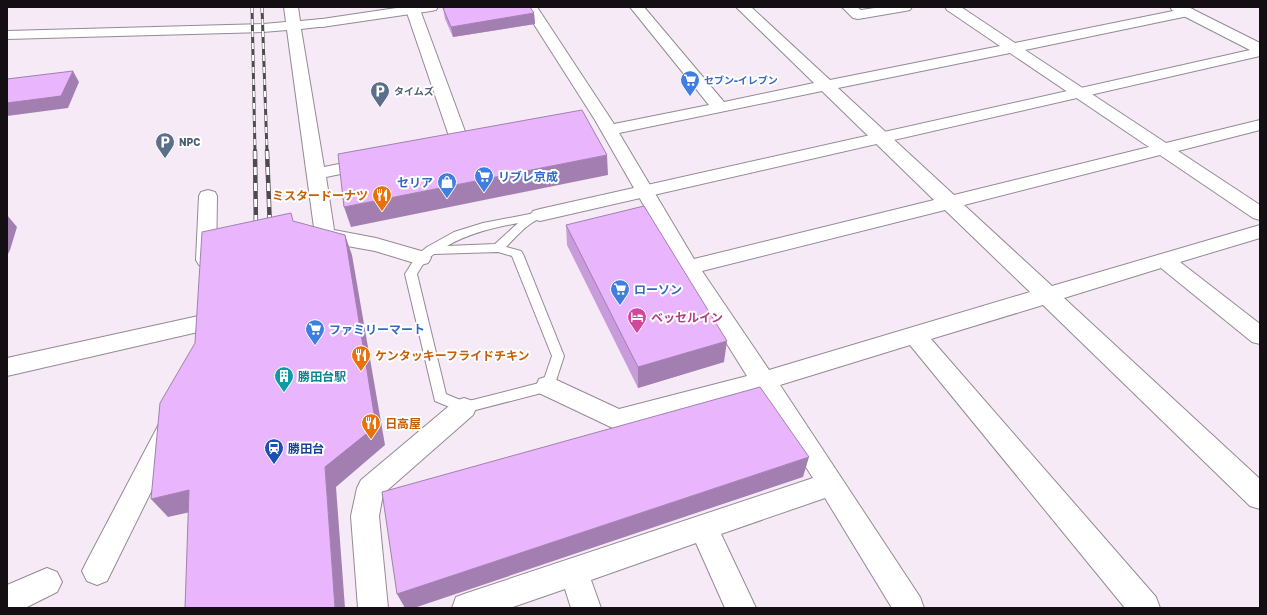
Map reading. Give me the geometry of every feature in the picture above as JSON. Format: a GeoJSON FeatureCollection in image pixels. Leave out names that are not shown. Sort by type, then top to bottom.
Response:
{"type":"FeatureCollection","features":[{"type":"Feature","properties":{"kind":"street"},"geometry":{"type":"LineString","coordinates":[[291,7],[325,234],[426,254]]}},
{"type":"Feature","properties":{"kind":"street"},"geometry":{"type":"LineString","coordinates":[[7,35],[253,29],[322,23],[412,8],[431,7]]}},
{"type":"Feature","properties":{"kind":"street"},"geometry":{"type":"LineString","coordinates":[[530,7],[600,124],[644,192],[689,267],[748,360],[831,484],[909,608]]}},
{"type":"Feature","properties":{"kind":"street"},"geometry":{"type":"LineString","coordinates":[[637,7],[720,107]]}},
{"type":"Feature","properties":{"kind":"street"},"geometry":{"type":"LineString","coordinates":[[743,7],[1260,497]]}},
{"type":"Feature","properties":{"kind":"street"},"geometry":{"type":"LineString","coordinates":[[849,7],[858,15],[905,7]]}},
{"type":"Feature","properties":{"kind":"street"},"geometry":{"type":"LineString","coordinates":[[952,7],[1082,92],[1163,149],[1260,214]]}},
{"type":"Feature","properties":{"kind":"street"},"geometry":{"type":"LineString","coordinates":[[412,8],[460,145]]}},
{"type":"Feature","properties":{"kind":"street"},"geometry":{"type":"LineString","coordinates":[[600,124],[720,107],[1013,48],[1182,10],[1260,50]]}},
{"type":"Feature","properties":{"kind":"street"},"geometry":{"type":"LineString","coordinates":[[540,215],[1260,50]]}},
{"type":"Feature","properties":{"kind":"street"},"geometry":{"type":"LineString","coordinates":[[689,267],[950,203],[1260,124]]}},
{"type":"Feature","properties":{"kind":"street"},"geometry":{"type":"LineString","coordinates":[[315,174],[384,160]]}},
{"type":"Feature","properties":{"kind":"street"},"geometry":{"type":"LineString","coordinates":[[7,367],[203,314],[208,196]]}},
{"type":"Feature","properties":{"kind":"street"},"geometry":{"type":"LineString","coordinates":[[548,386],[617,420],[763,381],[1260,231]]}},
{"type":"Feature","properties":{"kind":"street"},"geometry":{"type":"LineString","coordinates":[[1164,260],[1260,336]]}},
{"type":"Feature","properties":{"kind":"street"},"geometry":{"type":"LineString","coordinates":[[915,335],[1145,608]]}},
{"type":"Feature","properties":{"kind":"street"},"geometry":{"type":"LineString","coordinates":[[373,608],[365,516],[371,488],[464,408]]}},
{"type":"Feature","properties":{"kind":"street"},"geometry":{"type":"LineString","coordinates":[[97,571],[177,412]]}},
{"type":"Feature","properties":{"kind":"street"},"geometry":{"type":"LineString","coordinates":[[467,608],[831,484]]}},
{"type":"Feature","properties":{"kind":"street"},"geometry":{"type":"LineString","coordinates":[[703,527],[741,608]]}},
{"type":"Feature","properties":{"kind":"street"},"geometry":{"type":"LineString","coordinates":[[574,572],[586,608]]}},
{"type":"Feature","properties":{"kind":"street"},"geometry":{"type":"LineString","coordinates":[[7,601],[47,582]]}},
{"type":"Feature","properties":{"kind":"lane"},"geometry":{"type":"LineString","coordinates":[[426,254],[498,248],[517,254],[558,356],[548,386],[464,408],[440,397],[411,274],[426,254],[458,235],[483,226],[540,215]]}},
{"type":"Feature","properties":{"kind":"lane"},"geometry":{"type":"LineString","coordinates":[[498,248],[520,226],[540,215]]}},
{"type":"Feature","properties":{"kind":"building"},"geometry":{"type":"Polygon","coordinates":[[[530,7],[534,13],[451,27],[443,8],[530,7]]]}},
{"type":"Feature","properties":{"kind":"building"},"geometry":{"type":"Polygon","coordinates":[[[73,71],[61,96],[7,103],[7,79],[73,71]]]}},
{"type":"Feature","properties":{"kind":"building"},"geometry":{"type":"Polygon","coordinates":[[[582,110],[607,155],[344,207],[338,154],[582,110]]]}},
{"type":"Feature","properties":{"kind":"building"},"geometry":{"type":"Polygon","coordinates":[[[644,206],[727,341],[638,367],[566,225],[644,206]]]}},
{"type":"Feature","properties":{"kind":"building","name":"勝田台駅"},"geometry":{"type":"Polygon","coordinates":[[[291,213],[293,221],[345,235],[376,426],[325,467],[335,608],[185,608],[189,490],[151,499],[160,403],[195,343],[202,232],[291,213]]]}},
{"type":"Feature","properties":{"kind":"building"},"geometry":{"type":"Polygon","coordinates":[[[760,387],[809,457],[397,594],[382,492],[760,387]]]}},
{"type":"Feature","properties":{"kind":"railway"},"geometry":{"type":"LineString","coordinates":[[252,7],[255,152]]}},
{"type":"Feature","properties":{"kind":"railway"},"geometry":{"type":"LineString","coordinates":[[262,7],[267,152]]}},
{"type":"Feature","properties":{"kind":"railway"},"geometry":{"type":"LineString","coordinates":[[255,151],[256,232]]}},
{"type":"Feature","properties":{"kind":"railway"},"geometry":{"type":"LineString","coordinates":[[267,151],[270,229]]}},
{"type":"Feature","properties":{"kind":"place","name":"セブン-イレブン"},"geometry":{"type":"Point","coordinates":[690,97]}},
{"type":"Feature","properties":{"kind":"place","name":"タイムズ"},"geometry":{"type":"Point","coordinates":[380,108]}},
{"type":"Feature","properties":{"kind":"place","name":"NPC"},"geometry":{"type":"Point","coordinates":[165,159]}},
{"type":"Feature","properties":{"kind":"place","name":"リブレ京成"},"geometry":{"type":"Point","coordinates":[484,193]}},
{"type":"Feature","properties":{"kind":"place","name":"セリア"},"geometry":{"type":"Point","coordinates":[447,199]}},
{"type":"Feature","properties":{"kind":"place","name":"ミスタードーナツ"},"geometry":{"type":"Point","coordinates":[382,212]}},
{"type":"Feature","properties":{"kind":"place","name":"ローソン"},"geometry":{"type":"Point","coordinates":[620,306]}},
{"type":"Feature","properties":{"kind":"place","name":"ベッセルイン"},"geometry":{"type":"Point","coordinates":[637,334]}},
{"type":"Feature","properties":{"kind":"place","name":"ファミリーマート"},"geometry":{"type":"Point","coordinates":[315,346]}},
{"type":"Feature","properties":{"kind":"place","name":"ケンタッキーフライドチキン"},"geometry":{"type":"Point","coordinates":[361,372]}},
{"type":"Feature","properties":{"kind":"place","name":"勝田台駅"},"geometry":{"type":"Point","coordinates":[284,393]}},
{"type":"Feature","properties":{"kind":"place","name":"日高屋"},"geometry":{"type":"Point","coordinates":[371,440]}},
{"type":"Feature","properties":{"kind":"place","name":"勝田台"},"geometry":{"type":"Point","coordinates":[274,465]}}]}
